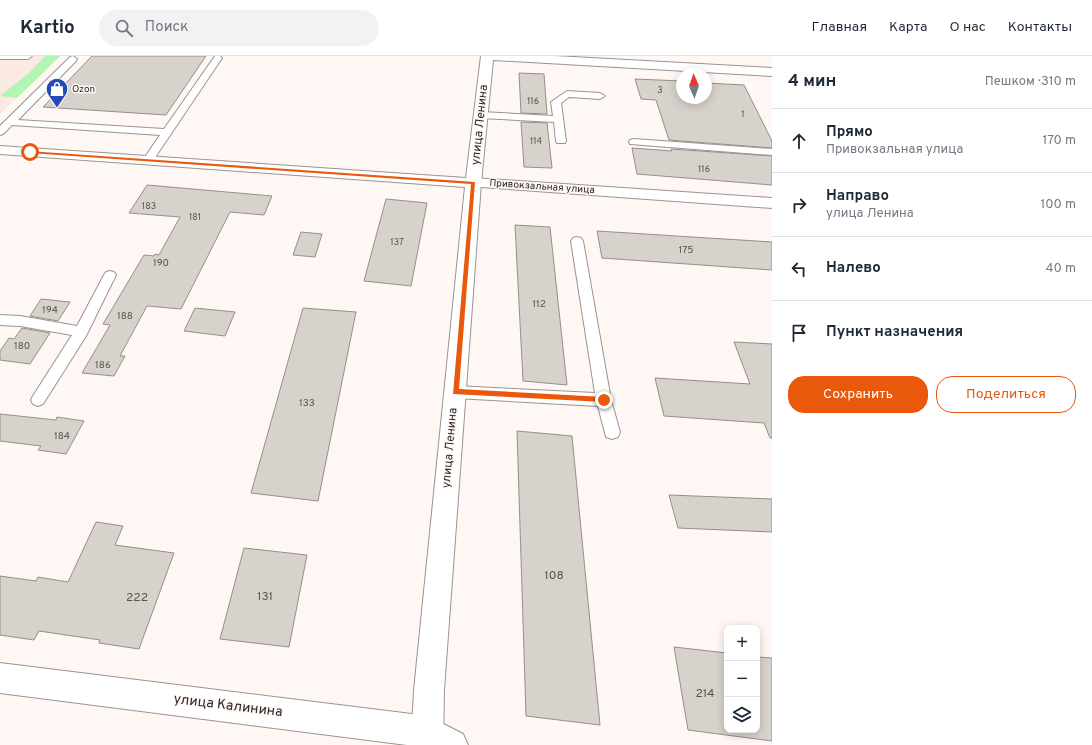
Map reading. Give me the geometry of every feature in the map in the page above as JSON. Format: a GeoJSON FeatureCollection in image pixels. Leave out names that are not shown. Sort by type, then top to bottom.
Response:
{"type":"FeatureCollection","features":[{"type":"Feature","properties":{"kind":"street"},"geometry":{"type":"LineString","coordinates":[[488,56],[772,72]]}},
{"type":"Feature","properties":{"kind":"street","name":"улица Ленина"},"geometry":{"type":"LineString","coordinates":[[436,741],[429,690],[474,183],[488,56]]}},
{"type":"Feature","properties":{"kind":"street","name":"Привокзальная улица"},"geometry":{"type":"LineString","coordinates":[[0,150],[772,203]]}},
{"type":"Feature","properties":{"kind":"street","name":"улица Калинина"},"geometry":{"type":"LineString","coordinates":[[0,678],[436,741]]}},
{"type":"Feature","properties":{"kind":"lane"},"geometry":{"type":"LineString","coordinates":[[0,56],[28,56]]}},
{"type":"Feature","properties":{"kind":"lane"},"geometry":{"type":"LineString","coordinates":[[148,160],[218,58]]}},
{"type":"Feature","properties":{"kind":"lane"},"geometry":{"type":"LineString","coordinates":[[0,132],[73,59]]}},
{"type":"Feature","properties":{"kind":"lane"},"geometry":{"type":"LineString","coordinates":[[561,141],[556,102],[567,94],[600,96]]}},
{"type":"Feature","properties":{"kind":"lane"},"geometry":{"type":"LineString","coordinates":[[481,115],[559,119]]}},
{"type":"Feature","properties":{"kind":"lane"},"geometry":{"type":"LineString","coordinates":[[10,122],[167,132]]}},
{"type":"Feature","properties":{"kind":"lane"},"geometry":{"type":"LineString","coordinates":[[634,142],[772,152]]}},
{"type":"Feature","properties":{"kind":"lane"},"geometry":{"type":"LineString","coordinates":[[577,241],[604,400],[612,432]]}},
{"type":"Feature","properties":{"kind":"lane"},"geometry":{"type":"LineString","coordinates":[[38,400],[81,332],[110,275]]}},
{"type":"Feature","properties":{"kind":"lane"},"geometry":{"type":"LineString","coordinates":[[0,320],[20,321],[81,332]]}},
{"type":"Feature","properties":{"kind":"lane"},"geometry":{"type":"LineString","coordinates":[[455,392],[604,400]]}},
{"type":"Feature","properties":{"kind":"shaded area"},"geometry":{"type":"Polygon","coordinates":[[[0,56],[60,56],[0,114],[0,56]]]}},
{"type":"Feature","properties":{"kind":"green space"},"geometry":{"type":"Polygon","coordinates":[[[45,56],[60,56],[17,98],[0,96],[29,73],[45,56]]]}},
{"type":"Feature","properties":{"kind":"building"},"geometry":{"type":"Polygon","coordinates":[[[92,56],[206,56],[166,115],[43,107],[92,56]]]}},
{"type":"Feature","properties":{"kind":"building"},"geometry":{"type":"Polygon","coordinates":[[[519,73],[544,74],[547,114],[521,113],[519,73]]]}},
{"type":"Feature","properties":{"kind":"building"},"geometry":{"type":"Polygon","coordinates":[[[635,79],[676,81],[676,104],[712,104],[712,83],[744,85],[772,141],[772,148],[669,140],[656,100],[641,99],[635,79]]]}},
{"type":"Feature","properties":{"kind":"building"},"geometry":{"type":"Polygon","coordinates":[[[521,122],[547,123],[552,168],[524,167],[521,122]]]}},
{"type":"Feature","properties":{"kind":"building"},"geometry":{"type":"Polygon","coordinates":[[[632,148],[672,151],[671,149],[772,156],[772,185],[637,174],[632,148]]]}},
{"type":"Feature","properties":{"kind":"building"},"geometry":{"type":"Polygon","coordinates":[[[147,185],[272,196],[264,215],[230,212],[181,309],[147,306],[120,356],[125,356],[114,376],[82,373],[110,325],[103,324],[144,255],[159,255],[180,217],[129,213],[147,185]]]}},
{"type":"Feature","properties":{"kind":"building"},"geometry":{"type":"Polygon","coordinates":[[[386,199],[427,203],[411,286],[364,281],[386,199]]]}},
{"type":"Feature","properties":{"kind":"building"},"geometry":{"type":"Polygon","coordinates":[[[515,225],[550,227],[567,385],[523,381],[515,225]]]}},
{"type":"Feature","properties":{"kind":"building"},"geometry":{"type":"Polygon","coordinates":[[[597,231],[772,242],[772,270],[602,258],[597,231]]]}},
{"type":"Feature","properties":{"kind":"building"},"geometry":{"type":"Polygon","coordinates":[[[301,232],[322,234],[315,257],[293,255],[301,232]]]}},
{"type":"Feature","properties":{"kind":"building"},"geometry":{"type":"Polygon","coordinates":[[[41,299],[70,302],[58,321],[30,316],[41,299]]]}},
{"type":"Feature","properties":{"kind":"building"},"geometry":{"type":"Polygon","coordinates":[[[195,308],[235,312],[225,336],[184,331],[195,308]]]}},
{"type":"Feature","properties":{"kind":"building"},"geometry":{"type":"Polygon","coordinates":[[[303,308],[356,312],[318,501],[251,493],[303,308]]]}},
{"type":"Feature","properties":{"kind":"building"},"geometry":{"type":"Polygon","coordinates":[[[22,328],[50,333],[30,364],[0,360],[0,351],[9,338],[14,339],[22,328]]]}},
{"type":"Feature","properties":{"kind":"building"},"geometry":{"type":"Polygon","coordinates":[[[734,342],[772,344],[772,438],[770,438],[764,423],[664,416],[655,378],[750,384],[734,342]]]}},
{"type":"Feature","properties":{"kind":"building"},"geometry":{"type":"Polygon","coordinates":[[[0,414],[56,420],[57,417],[84,421],[66,454],[38,450],[41,446],[0,441],[0,414]]]}},
{"type":"Feature","properties":{"kind":"building"},"geometry":{"type":"Polygon","coordinates":[[[517,431],[572,436],[600,725],[526,716],[517,431]]]}},
{"type":"Feature","properties":{"kind":"building"},"geometry":{"type":"Polygon","coordinates":[[[669,495],[772,499],[772,532],[678,528],[669,495]]]}},
{"type":"Feature","properties":{"kind":"building"},"geometry":{"type":"Polygon","coordinates":[[[96,522],[123,526],[115,545],[174,553],[139,649],[99,643],[100,640],[39,631],[34,640],[0,635],[0,576],[36,581],[38,577],[68,582],[96,522]]]}},
{"type":"Feature","properties":{"kind":"building"},"geometry":{"type":"Polygon","coordinates":[[[244,548],[307,555],[289,647],[220,639],[244,548]]]}},
{"type":"Feature","properties":{"kind":"building"},"geometry":{"type":"Polygon","coordinates":[[[674,647],[724,653],[724,733],[760,733],[760,657],[772,658],[772,741],[688,730],[674,647]]]}},
{"type":"Feature","properties":{"kind":"place","name":"Ozon"},"geometry":{"type":"Point","coordinates":[57,108]}},
{"type":"Feature","properties":{"kind":"route"},"geometry":{"type":"LineString","coordinates":[[30,152],[474,183],[455,392],[604,400]]}}]}
